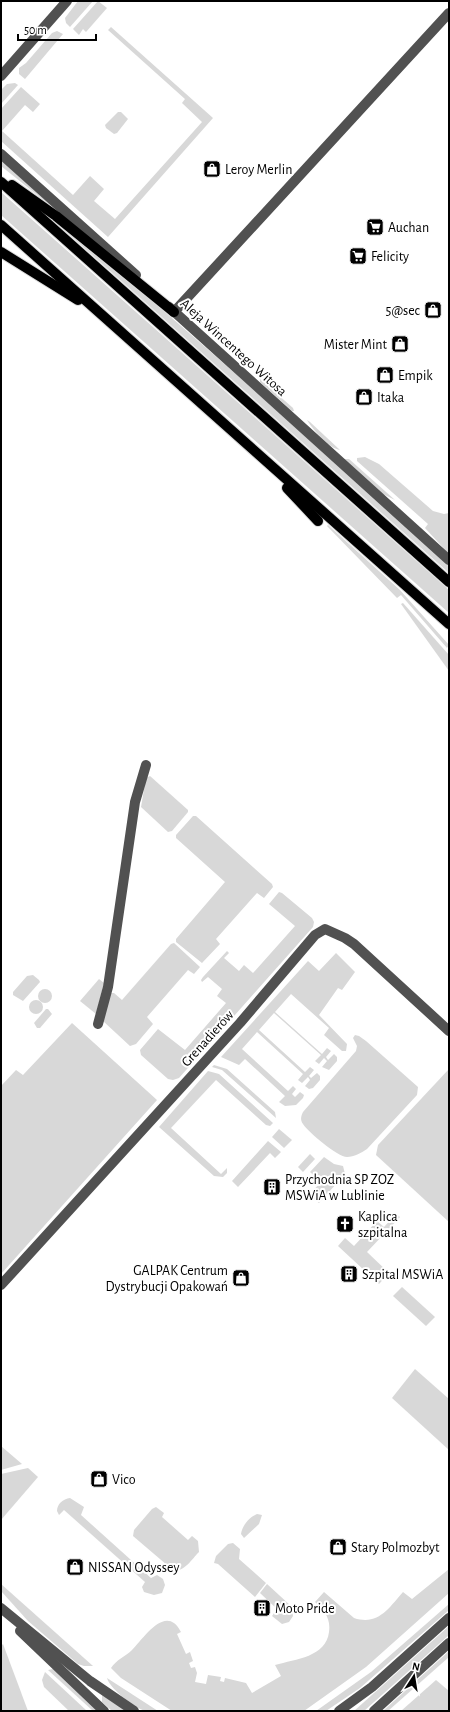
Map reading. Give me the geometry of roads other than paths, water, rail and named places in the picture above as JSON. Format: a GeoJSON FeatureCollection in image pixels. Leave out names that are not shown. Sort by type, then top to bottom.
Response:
{"type":"FeatureCollection","features":[{"type":"Feature","properties":{"kind":"main road"},"geometry":{"type":"LineString","coordinates":[[1,179],[51,212],[174,312]]}},
{"type":"Feature","properties":{"kind":"main road"},"geometry":{"type":"LineString","coordinates":[[1,182],[449,582]]}},
{"type":"Feature","properties":{"kind":"main road"},"geometry":{"type":"LineString","coordinates":[[1,225],[449,624]]}},
{"type":"Feature","properties":{"kind":"main road"},"geometry":{"type":"LineString","coordinates":[[1,252],[99,312]]}},
{"type":"Feature","properties":{"kind":"main road"},"geometry":{"type":"LineString","coordinates":[[253,451],[318,521]]}},
{"type":"Feature","properties":{"kind":"street"},"geometry":{"type":"LineString","coordinates":[[1,76],[67,1]]}},
{"type":"Feature","properties":{"kind":"street"},"geometry":{"type":"LineString","coordinates":[[174,312],[449,13]]}},
{"type":"Feature","properties":{"kind":"street","name":"Aleja Wincentego Witosa"},"geometry":{"type":"LineString","coordinates":[[1,154],[449,560]]}},
{"type":"Feature","properties":{"kind":"street"},"geometry":{"type":"LineString","coordinates":[[98,1024],[108,987],[135,802],[146,765]]}},
{"type":"Feature","properties":{"kind":"street","name":"Grenadierów"},"geometry":{"type":"LineString","coordinates":[[1,1285],[240,1023],[315,935],[325,929],[354,944],[449,1031]]}},
{"type":"Feature","properties":{"kind":"street"},"geometry":{"type":"LineString","coordinates":[[1,1609],[104,1711]]}},
{"type":"Feature","properties":{"kind":"street"},"geometry":{"type":"LineString","coordinates":[[1,1609],[90,1681],[134,1711]]}},
{"type":"Feature","properties":{"kind":"street"},"geometry":{"type":"LineString","coordinates":[[339,1711],[372,1687],[449,1618]]}},
{"type":"Feature","properties":{"kind":"street"},"geometry":{"type":"LineString","coordinates":[[374,1711],[449,1643]]}},
{"type":"Feature","properties":{"kind":"place","name":"Leroy Merlin"},"geometry":{"type":"Point","coordinates":[212,169]}},
{"type":"Feature","properties":{"kind":"place","name":"Auchan"},"geometry":{"type":"Point","coordinates":[375,227]}},
{"type":"Feature","properties":{"kind":"place","name":"Felicity"},"geometry":{"type":"Point","coordinates":[358,256]}},
{"type":"Feature","properties":{"kind":"place","name":"5@sec"},"geometry":{"type":"Point","coordinates":[433,310]}},
{"type":"Feature","properties":{"kind":"place","name":"Mister Mint"},"geometry":{"type":"Point","coordinates":[400,344]}},
{"type":"Feature","properties":{"kind":"place","name":"Empik"},"geometry":{"type":"Point","coordinates":[385,375]}},
{"type":"Feature","properties":{"kind":"place","name":"Itaka"},"geometry":{"type":"Point","coordinates":[364,397]}},
{"type":"Feature","properties":{"kind":"place","name":"Przychodnia SP ZOZ MSWiA w Lublinie"},"geometry":{"type":"Point","coordinates":[272,1187]}},
{"type":"Feature","properties":{"kind":"place","name":"Kaplica szpitalna"},"geometry":{"type":"Point","coordinates":[345,1224]}},
{"type":"Feature","properties":{"kind":"place","name":"Szpital MSWiA"},"geometry":{"type":"Point","coordinates":[349,1274]}},
{"type":"Feature","properties":{"kind":"place","name":"GALPAK Centrum Dystrybucji Opakowań"},"geometry":{"type":"Point","coordinates":[241,1278]}},
{"type":"Feature","properties":{"kind":"place","name":"Vico"},"geometry":{"type":"Point","coordinates":[99,1479]}},
{"type":"Feature","properties":{"kind":"place","name":"Stary Polmozbyt"},"geometry":{"type":"Point","coordinates":[338,1547]}},
{"type":"Feature","properties":{"kind":"place","name":"NISSAN Odyssey"},"geometry":{"type":"Point","coordinates":[75,1567]}},
{"type":"Feature","properties":{"kind":"place","name":"Moto Pride"},"geometry":{"type":"Point","coordinates":[262,1608]}}]}
